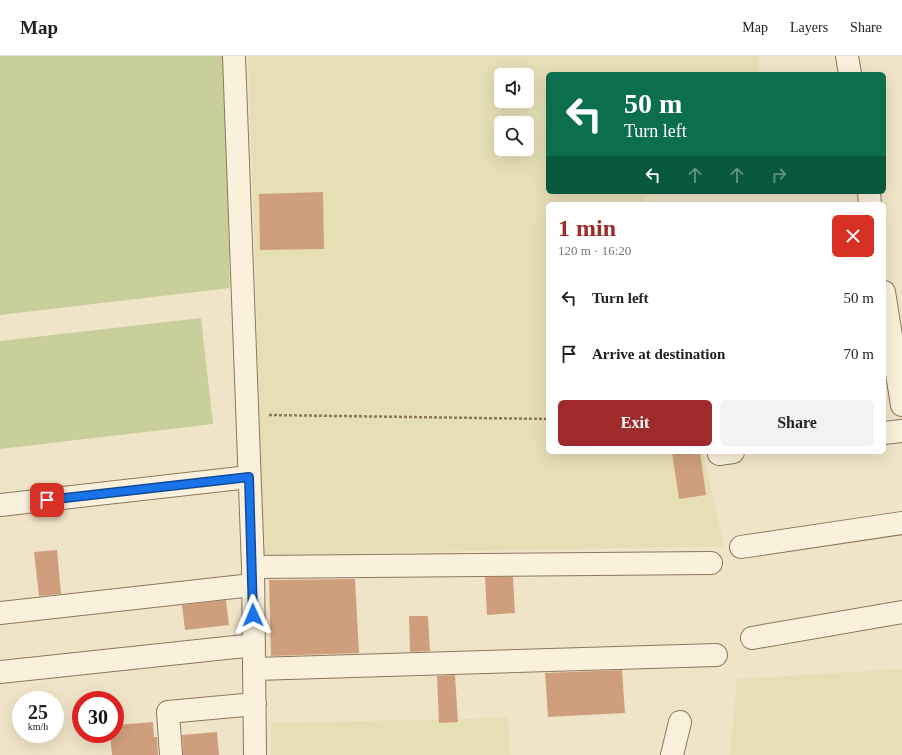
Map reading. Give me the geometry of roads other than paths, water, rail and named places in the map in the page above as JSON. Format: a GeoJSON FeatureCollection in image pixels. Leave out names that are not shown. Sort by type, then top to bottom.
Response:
{"type":"FeatureCollection","features":[{"type":"Feature","properties":{"kind":"street"},"geometry":{"type":"LineString","coordinates":[[234,56],[255,669],[255,755]]}},
{"type":"Feature","properties":{"kind":"street"},"geometry":{"type":"LineString","coordinates":[[847,56],[850,72]]}},
{"type":"Feature","properties":{"kind":"street"},"geometry":{"type":"LineString","coordinates":[[886,317],[902,405]]}},
{"type":"Feature","properties":{"kind":"street"},"geometry":{"type":"LineString","coordinates":[[886,433],[902,431]]}},
{"type":"Feature","properties":{"kind":"street"},"geometry":{"type":"LineString","coordinates":[[0,505],[249,477]]}},
{"type":"Feature","properties":{"kind":"street"},"geometry":{"type":"LineString","coordinates":[[741,547],[902,523]]}},
{"type":"Feature","properties":{"kind":"street"},"geometry":{"type":"LineString","coordinates":[[0,613],[252,576],[711,563]]}},
{"type":"Feature","properties":{"kind":"street"},"geometry":{"type":"LineString","coordinates":[[752,638],[902,612]]}},
{"type":"Feature","properties":{"kind":"street"},"geometry":{"type":"LineString","coordinates":[[0,672],[254,645]]}},
{"type":"Feature","properties":{"kind":"street"},"geometry":{"type":"LineString","coordinates":[[255,669],[716,655]]}},
{"type":"Feature","properties":{"kind":"street"},"geometry":{"type":"LineString","coordinates":[[171,755],[168,712],[255,704]]}},
{"type":"Feature","properties":{"kind":"street"},"geometry":{"type":"LineString","coordinates":[[672,755],[680,722]]}}]}
